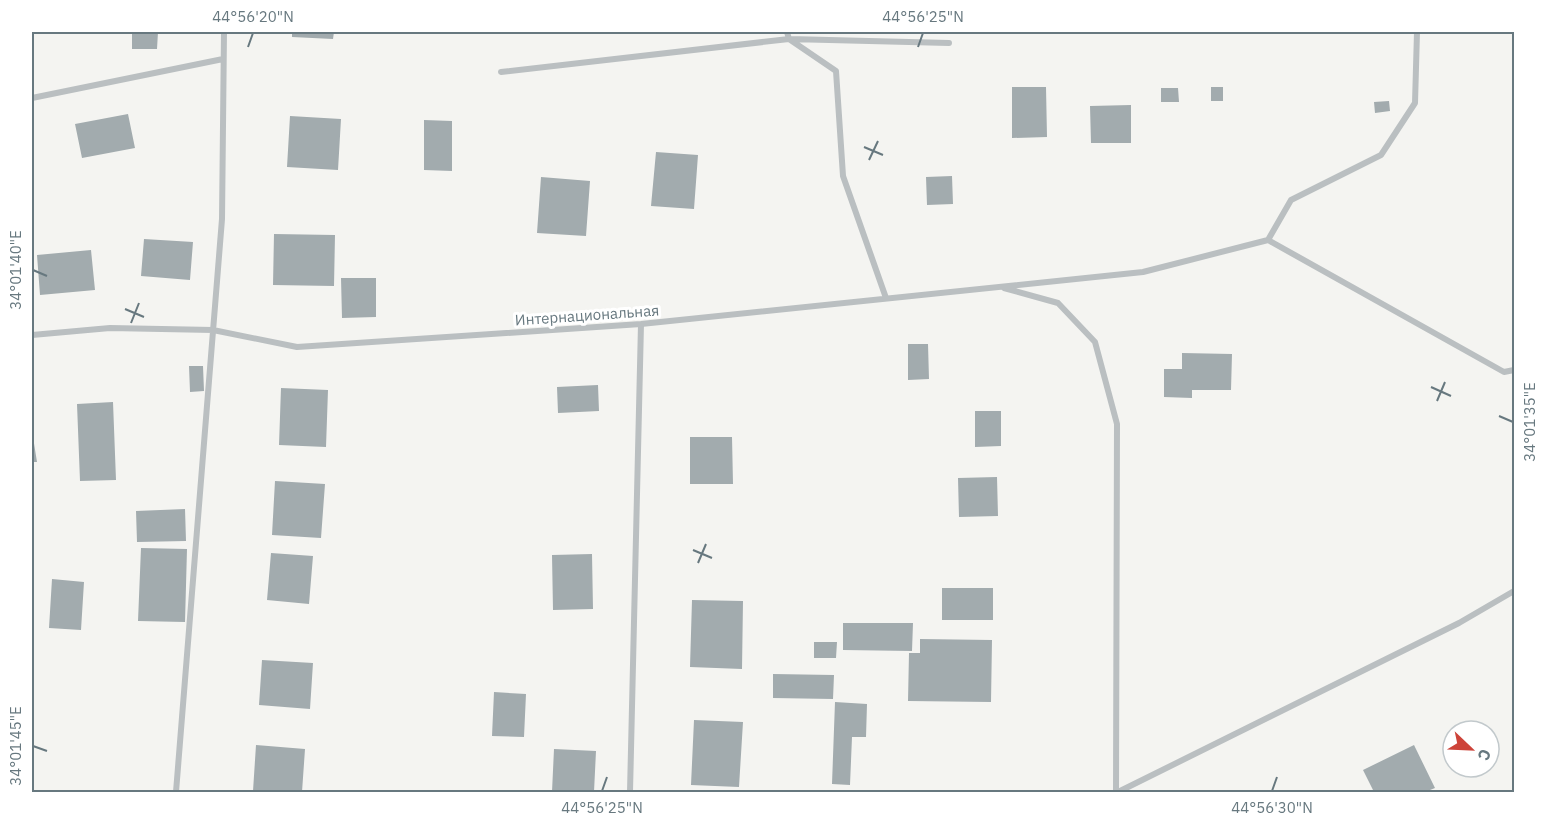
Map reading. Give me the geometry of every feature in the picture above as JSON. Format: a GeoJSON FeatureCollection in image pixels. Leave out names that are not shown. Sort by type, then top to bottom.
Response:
{"type":"FeatureCollection","features":[{"type":"Feature","properties":{"kind":"street"},"geometry":{"type":"LineString","coordinates":[[176,792],[222,219],[224,32]]}},
{"type":"Feature","properties":{"kind":"street"},"geometry":{"type":"LineString","coordinates":[[787,32],[789,39],[837,71],[843,176],[886,298]]}},
{"type":"Feature","properties":{"kind":"street"},"geometry":{"type":"LineString","coordinates":[[1417,32],[1415,103],[1381,155],[1291,200],[1268,240],[1504,372],[1515,370]]}},
{"type":"Feature","properties":{"kind":"street"},"geometry":{"type":"LineString","coordinates":[[501,72],[789,39],[949,43]]}},
{"type":"Feature","properties":{"kind":"street"},"geometry":{"type":"LineString","coordinates":[[32,98],[224,59]]}},
{"type":"Feature","properties":{"kind":"street","name":"Интернациональная"},"geometry":{"type":"LineString","coordinates":[[32,335],[110,328],[213,330],[297,347],[641,324],[1143,272],[1268,240]]}},
{"type":"Feature","properties":{"kind":"street"},"geometry":{"type":"LineString","coordinates":[[1000,286],[1058,303],[1095,342],[1117,424],[1117,792],[1459,623],[1515,591]]}},
{"type":"Feature","properties":{"kind":"street"},"geometry":{"type":"LineString","coordinates":[[630,792],[641,324]]}},
{"type":"Feature","properties":{"kind":"building"},"geometry":{"type":"Polygon","coordinates":[[[132,32],[158,32],[157,49],[132,49],[132,32]]]}},
{"type":"Feature","properties":{"kind":"building"},"geometry":{"type":"Polygon","coordinates":[[[292,32],[334,32],[333,39],[292,37],[292,32]]]}},
{"type":"Feature","properties":{"kind":"building"},"geometry":{"type":"Polygon","coordinates":[[[1012,87],[1046,87],[1047,137],[1012,138],[1012,87]]]}},
{"type":"Feature","properties":{"kind":"building"},"geometry":{"type":"Polygon","coordinates":[[[1211,87],[1223,87],[1223,101],[1211,101],[1211,87]]]}},
{"type":"Feature","properties":{"kind":"building"},"geometry":{"type":"Polygon","coordinates":[[[1161,88],[1178,88],[1179,102],[1161,102],[1161,88]]]}},
{"type":"Feature","properties":{"kind":"building"},"geometry":{"type":"Polygon","coordinates":[[[1389,101],[1390,111],[1375,113],[1374,102],[1389,101]]]}},
{"type":"Feature","properties":{"kind":"building"},"geometry":{"type":"Polygon","coordinates":[[[1131,105],[1131,143],[1091,143],[1090,106],[1131,105]]]}},
{"type":"Feature","properties":{"kind":"building"},"geometry":{"type":"Polygon","coordinates":[[[128,114],[135,148],[82,158],[75,124],[128,114]]]}},
{"type":"Feature","properties":{"kind":"building"},"geometry":{"type":"Polygon","coordinates":[[[290,116],[341,119],[338,170],[287,167],[290,116]]]}},
{"type":"Feature","properties":{"kind":"building"},"geometry":{"type":"Polygon","coordinates":[[[424,120],[452,121],[452,171],[424,170],[424,120]]]}},
{"type":"Feature","properties":{"kind":"building"},"geometry":{"type":"Polygon","coordinates":[[[656,152],[698,155],[694,209],[651,206],[656,152]]]}},
{"type":"Feature","properties":{"kind":"building"},"geometry":{"type":"Polygon","coordinates":[[[952,176],[953,204],[927,205],[926,177],[952,176]]]}},
{"type":"Feature","properties":{"kind":"building"},"geometry":{"type":"Polygon","coordinates":[[[541,177],[590,181],[586,236],[537,233],[541,177]]]}},
{"type":"Feature","properties":{"kind":"building"},"geometry":{"type":"Polygon","coordinates":[[[274,234],[335,235],[334,286],[273,285],[274,234]]]}},
{"type":"Feature","properties":{"kind":"building"},"geometry":{"type":"Polygon","coordinates":[[[144,239],[193,242],[190,280],[141,276],[144,239]]]}},
{"type":"Feature","properties":{"kind":"building"},"geometry":{"type":"Polygon","coordinates":[[[91,250],[95,290],[40,295],[37,255],[91,250]]]}},
{"type":"Feature","properties":{"kind":"building"},"geometry":{"type":"Polygon","coordinates":[[[341,278],[376,278],[376,317],[342,318],[341,278]]]}},
{"type":"Feature","properties":{"kind":"building"},"geometry":{"type":"Polygon","coordinates":[[[908,344],[928,344],[929,379],[908,380],[908,344]]]}},
{"type":"Feature","properties":{"kind":"building"},"geometry":{"type":"Polygon","coordinates":[[[1182,353],[1232,354],[1231,390],[1192,390],[1192,398],[1164,397],[1164,369],[1182,369],[1182,353]]]}},
{"type":"Feature","properties":{"kind":"building"},"geometry":{"type":"Polygon","coordinates":[[[189,366],[203,366],[204,391],[190,392],[189,366]]]}},
{"type":"Feature","properties":{"kind":"building"},"geometry":{"type":"Polygon","coordinates":[[[598,385],[599,411],[558,413],[557,387],[598,385]]]}},
{"type":"Feature","properties":{"kind":"building"},"geometry":{"type":"Polygon","coordinates":[[[281,388],[328,390],[326,447],[279,445],[281,388]]]}},
{"type":"Feature","properties":{"kind":"building"},"geometry":{"type":"Polygon","coordinates":[[[113,402],[116,480],[80,481],[77,404],[113,402]]]}},
{"type":"Feature","properties":{"kind":"building"},"geometry":{"type":"Polygon","coordinates":[[[975,411],[1001,411],[1001,446],[975,447],[975,411]]]}},
{"type":"Feature","properties":{"kind":"building"},"geometry":{"type":"Polygon","coordinates":[[[32,431],[37,462],[32,462],[32,431]]]}},
{"type":"Feature","properties":{"kind":"building"},"geometry":{"type":"Polygon","coordinates":[[[690,437],[732,437],[733,484],[690,484],[690,437]]]}},
{"type":"Feature","properties":{"kind":"building"},"geometry":{"type":"Polygon","coordinates":[[[997,477],[998,516],[959,517],[958,478],[997,477]]]}},
{"type":"Feature","properties":{"kind":"building"},"geometry":{"type":"Polygon","coordinates":[[[275,481],[325,484],[321,538],[272,535],[275,481]]]}},
{"type":"Feature","properties":{"kind":"building"},"geometry":{"type":"Polygon","coordinates":[[[185,509],[186,541],[137,542],[136,511],[185,509]]]}},
{"type":"Feature","properties":{"kind":"building"},"geometry":{"type":"Polygon","coordinates":[[[141,548],[187,549],[185,622],[138,621],[141,548]]]}},
{"type":"Feature","properties":{"kind":"building"},"geometry":{"type":"Polygon","coordinates":[[[271,553],[313,556],[309,604],[267,600],[271,553]]]}},
{"type":"Feature","properties":{"kind":"building"},"geometry":{"type":"Polygon","coordinates":[[[592,554],[593,609],[553,610],[552,555],[592,554]]]}},
{"type":"Feature","properties":{"kind":"building"},"geometry":{"type":"Polygon","coordinates":[[[52,579],[84,582],[81,630],[49,628],[52,579]]]}},
{"type":"Feature","properties":{"kind":"building"},"geometry":{"type":"Polygon","coordinates":[[[942,588],[993,588],[993,620],[942,620],[942,588]]]}},
{"type":"Feature","properties":{"kind":"building"},"geometry":{"type":"Polygon","coordinates":[[[692,600],[743,601],[742,669],[690,667],[692,600]]]}},
{"type":"Feature","properties":{"kind":"building"},"geometry":{"type":"Polygon","coordinates":[[[843,623],[913,623],[912,651],[843,650],[843,623]]]}},
{"type":"Feature","properties":{"kind":"building"},"geometry":{"type":"Polygon","coordinates":[[[920,639],[992,640],[991,702],[908,701],[909,653],[920,653],[920,639]]]}},
{"type":"Feature","properties":{"kind":"building"},"geometry":{"type":"Polygon","coordinates":[[[814,642],[837,642],[836,658],[814,658],[814,642]]]}},
{"type":"Feature","properties":{"kind":"building"},"geometry":{"type":"Polygon","coordinates":[[[262,660],[313,663],[310,709],[259,705],[262,660]]]}},
{"type":"Feature","properties":{"kind":"building"},"geometry":{"type":"Polygon","coordinates":[[[773,674],[834,675],[833,699],[773,698],[773,674]]]}},
{"type":"Feature","properties":{"kind":"building"},"geometry":{"type":"Polygon","coordinates":[[[494,692],[526,694],[524,737],[492,736],[494,692]]]}},
{"type":"Feature","properties":{"kind":"building"},"geometry":{"type":"Polygon","coordinates":[[[835,702],[867,704],[866,737],[852,737],[850,785],[832,784],[835,702]]]}},
{"type":"Feature","properties":{"kind":"building"},"geometry":{"type":"Polygon","coordinates":[[[694,720],[743,722],[739,787],[691,785],[694,720]]]}},
{"type":"Feature","properties":{"kind":"building"},"geometry":{"type":"Polygon","coordinates":[[[256,745],[305,749],[302,792],[253,791],[256,745]]]}},
{"type":"Feature","properties":{"kind":"building"},"geometry":{"type":"Polygon","coordinates":[[[1414,745],[1435,788],[1425,792],[1374,792],[1363,770],[1414,745]]]}},
{"type":"Feature","properties":{"kind":"building"},"geometry":{"type":"Polygon","coordinates":[[[554,749],[596,751],[594,792],[552,792],[554,749]]]}}]}
